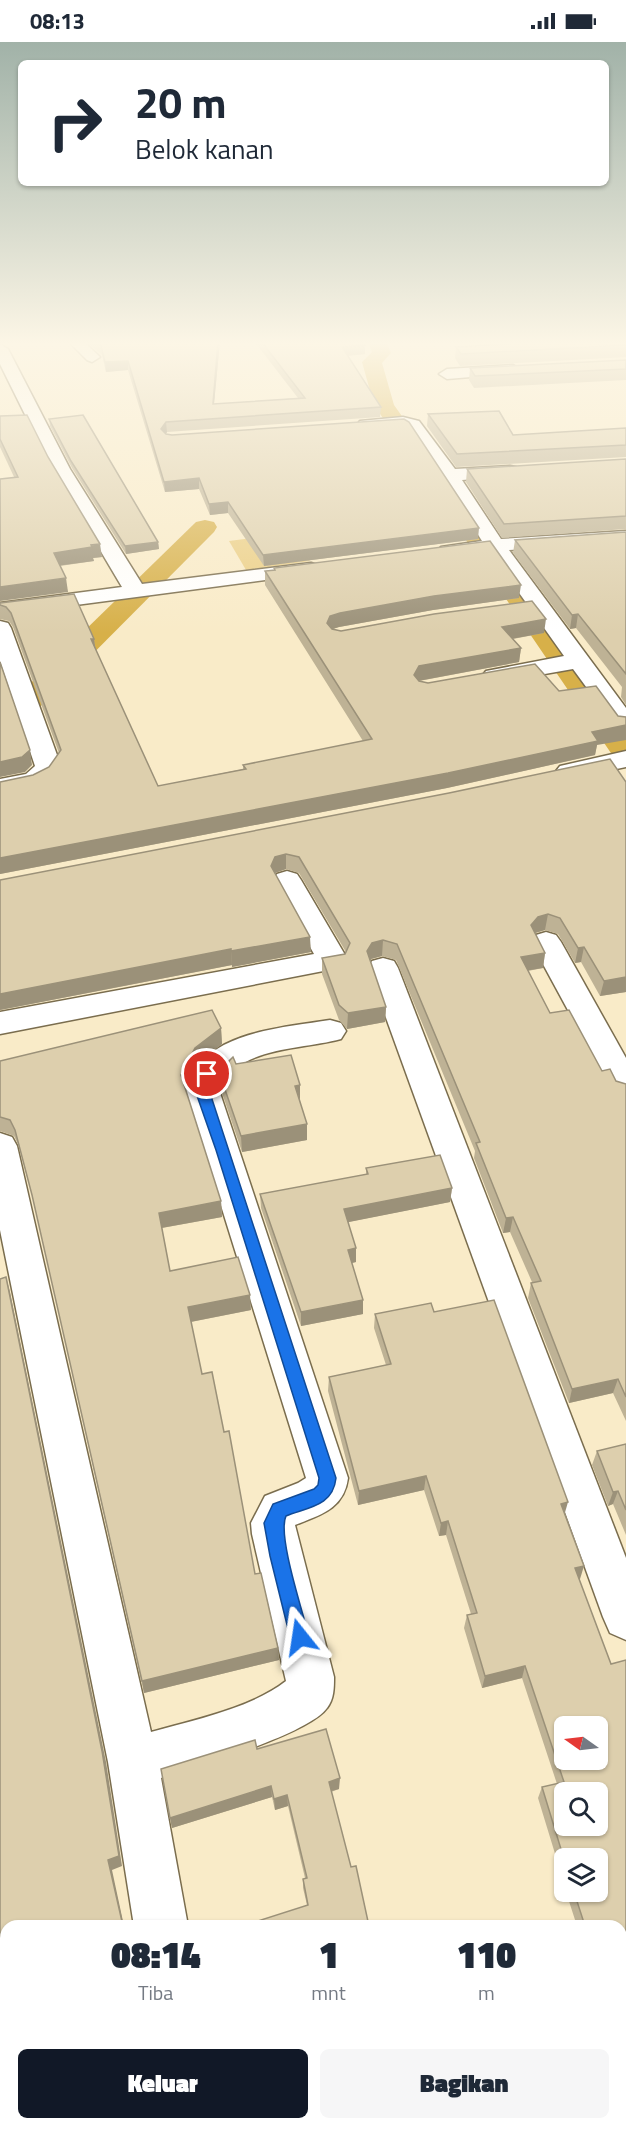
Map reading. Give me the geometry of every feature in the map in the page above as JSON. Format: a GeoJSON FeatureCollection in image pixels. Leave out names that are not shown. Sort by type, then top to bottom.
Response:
{"type":"FeatureCollection","features":[{"type":"Feature","properties":{"kind":"street"},"geometry":{"type":"LineString","coordinates":[[45,438],[61,469],[136,592]]}},
{"type":"Feature","properties":{"kind":"street"},"geometry":{"type":"LineString","coordinates":[[424,438],[495,545],[527,607],[573,661],[615,691],[626,724]]}},
{"type":"Feature","properties":{"kind":"street"},"geometry":{"type":"LineString","coordinates":[[450,475],[530,470]]}},
{"type":"Feature","properties":{"kind":"street"},"geometry":{"type":"LineString","coordinates":[[431,553],[495,545],[626,537]]}},
{"type":"Feature","properties":{"kind":"street"},"geometry":{"type":"LineString","coordinates":[[0,609],[337,566]]}},
{"type":"Feature","properties":{"kind":"street"},"geometry":{"type":"LineString","coordinates":[[0,628],[48,766],[46,772],[39,777],[0,787]]}},
{"type":"Feature","properties":{"kind":"street"},"geometry":{"type":"LineString","coordinates":[[470,680],[573,661]]}},
{"type":"Feature","properties":{"kind":"street"},"geometry":{"type":"LineString","coordinates":[[547,776],[620,760]]}},
{"type":"Feature","properties":{"kind":"street"},"geometry":{"type":"LineString","coordinates":[[0,1023],[333,960],[287,880]]}},
{"type":"Feature","properties":{"kind":"street"},"geometry":{"type":"LineString","coordinates":[[546,942],[626,1087]]}},
{"type":"Feature","properties":{"kind":"street"},"geometry":{"type":"LineString","coordinates":[[383,968],[626,1617]]}},
{"type":"Feature","properties":{"kind":"street"},"geometry":{"type":"LineString","coordinates":[[134,1762],[264,1719],[296,1704],[310,1692],[310,1677],[279,1556],[273,1523],[280,1510],[320,1495],[326,1489],[327,1478],[202,1090],[207,1074],[217,1063],[233,1054],[330,1031]]}},
{"type":"Feature","properties":{"kind":"street"},"geometry":{"type":"LineString","coordinates":[[0,1146],[134,1762],[160,1920]]}},
{"type":"Feature","properties":{"kind":"shaded area"},"geometry":{"type":"Polygon","coordinates":[[[291,533],[310,561],[246,570],[229,541],[291,533]]]}},
{"type":"Feature","properties":{"kind":"building"},"geometry":{"type":"Polygon","coordinates":[[[39,438],[100,544],[54,553],[66,578],[0,587],[0,479],[18,477],[0,439],[39,438]]]}},
{"type":"Feature","properties":{"kind":"building"},"geometry":{"type":"Polygon","coordinates":[[[59,438],[97,438],[158,542],[125,546],[59,438]]]}},
{"type":"Feature","properties":{"kind":"building"},"geometry":{"type":"Polygon","coordinates":[[[151,438],[420,438],[479,528],[263,555],[228,502],[209,504],[199,478],[164,482],[151,438]]]}},
{"type":"Feature","properties":{"kind":"building"},"geometry":{"type":"Polygon","coordinates":[[[446,438],[626,438],[626,445],[457,454],[446,438]]]}},
{"type":"Feature","properties":{"kind":"building"},"geometry":{"type":"Polygon","coordinates":[[[626,459],[626,516],[504,524],[467,469],[626,459]]]}},
{"type":"Feature","properties":{"kind":"building"},"geometry":{"type":"Polygon","coordinates":[[[626,532],[626,674],[578,614],[572,615],[515,540],[626,532]]]}},
{"type":"Feature","properties":{"kind":"building"},"geometry":{"type":"Polygon","coordinates":[[[490,541],[521,585],[434,596],[340,613],[330,616],[327,623],[332,629],[341,631],[434,614],[532,601],[546,619],[502,627],[521,648],[419,666],[414,675],[419,681],[428,683],[535,664],[559,691],[596,686],[618,716],[626,717],[626,725],[592,732],[598,741],[448,773],[0,858],[0,782],[33,775],[49,767],[61,750],[11,613],[0,603],[74,594],[94,639],[91,639],[158,786],[246,769],[243,765],[372,739],[265,571],[490,541]]]}},
{"type":"Feature","properties":{"kind":"building"},"geometry":{"type":"Polygon","coordinates":[[[0,662],[30,750],[22,757],[0,762],[0,662]]]}},
{"type":"Feature","properties":{"kind":"building"},"geometry":{"type":"Polygon","coordinates":[[[610,759],[626,782],[626,977],[604,981],[584,947],[578,948],[560,918],[548,914],[538,917],[531,925],[545,953],[521,957],[550,1013],[569,1010],[602,1071],[610,1069],[616,1081],[626,1084],[626,1397],[618,1379],[572,1389],[531,1283],[541,1281],[513,1217],[506,1218],[476,1143],[480,1142],[397,944],[383,940],[372,943],[367,951],[386,1007],[348,1013],[339,1005],[322,958],[345,954],[350,943],[299,857],[286,854],[275,857],[271,866],[310,937],[231,951],[231,949],[0,994],[0,880],[449,793],[610,759]]]}},
{"type":"Feature","properties":{"kind":"building"},"geometry":{"type":"Polygon","coordinates":[[[212,1010],[221,1028],[195,1048],[181,1075],[221,1201],[159,1213],[170,1271],[238,1257],[250,1295],[188,1307],[202,1374],[212,1372],[224,1432],[229,1431],[255,1574],[261,1573],[278,1648],[142,1681],[32,1195],[15,1130],[10,1120],[0,1117],[0,1061],[212,1010]]]}},
{"type":"Feature","properties":{"kind":"building"},"geometry":{"type":"Polygon","coordinates":[[[291,1055],[300,1085],[295,1086],[307,1124],[241,1136],[220,1075],[233,1057],[236,1064],[291,1055]]]}},
{"type":"Feature","properties":{"kind":"building"},"geometry":{"type":"Polygon","coordinates":[[[440,1155],[452,1188],[344,1209],[356,1248],[348,1250],[363,1300],[301,1312],[260,1194],[368,1174],[366,1168],[440,1155]]]}},
{"type":"Feature","properties":{"kind":"building"},"geometry":{"type":"Polygon","coordinates":[[[6,1277],[102,1751],[119,1856],[108,1860],[122,1920],[0,1920],[0,1279],[6,1277]]]}},
{"type":"Feature","properties":{"kind":"building"},"geometry":{"type":"Polygon","coordinates":[[[494,1300],[568,1502],[561,1504],[584,1566],[575,1568],[611,1664],[626,1660],[626,1920],[583,1920],[577,1902],[608,1902],[608,1848],[561,1848],[557,1836],[608,1836],[608,1782],[564,1782],[560,1770],[608,1770],[608,1716],[554,1716],[554,1752],[525,1666],[485,1676],[467,1615],[477,1613],[448,1521],[441,1523],[426,1476],[359,1491],[329,1377],[391,1364],[375,1314],[431,1303],[434,1312],[494,1300]]]}},
{"type":"Feature","properties":{"kind":"building"},"geometry":{"type":"Polygon","coordinates":[[[626,1444],[626,1510],[618,1491],[613,1492],[597,1451],[626,1444]]]}},
{"type":"Feature","properties":{"kind":"building"},"geometry":{"type":"Polygon","coordinates":[[[326,1729],[340,1778],[329,1782],[351,1867],[356,1866],[368,1920],[261,1920],[308,1905],[303,1879],[307,1878],[287,1795],[274,1799],[271,1786],[170,1818],[161,1769],[255,1740],[257,1749],[326,1729]]]}},
{"type":"Feature","properties":{"kind":"building"},"geometry":{"type":"Polygon","coordinates":[[[554,1784],[554,1826],[542,1787],[554,1784]]]}},
{"type":"Feature","properties":{"kind":"waterway"},"geometry":{"type":"LineString","coordinates":[[407,438],[626,752]]}},
{"type":"Feature","properties":{"kind":"waterway"},"geometry":{"type":"LineString","coordinates":[[0,730],[205,527]]}},
{"type":"Feature","properties":{"kind":"route"},"geometry":{"type":"LineString","coordinates":[[207,1074],[202,1090],[328,1484],[320,1495],[280,1510],[273,1523],[300,1637]]}}]}
